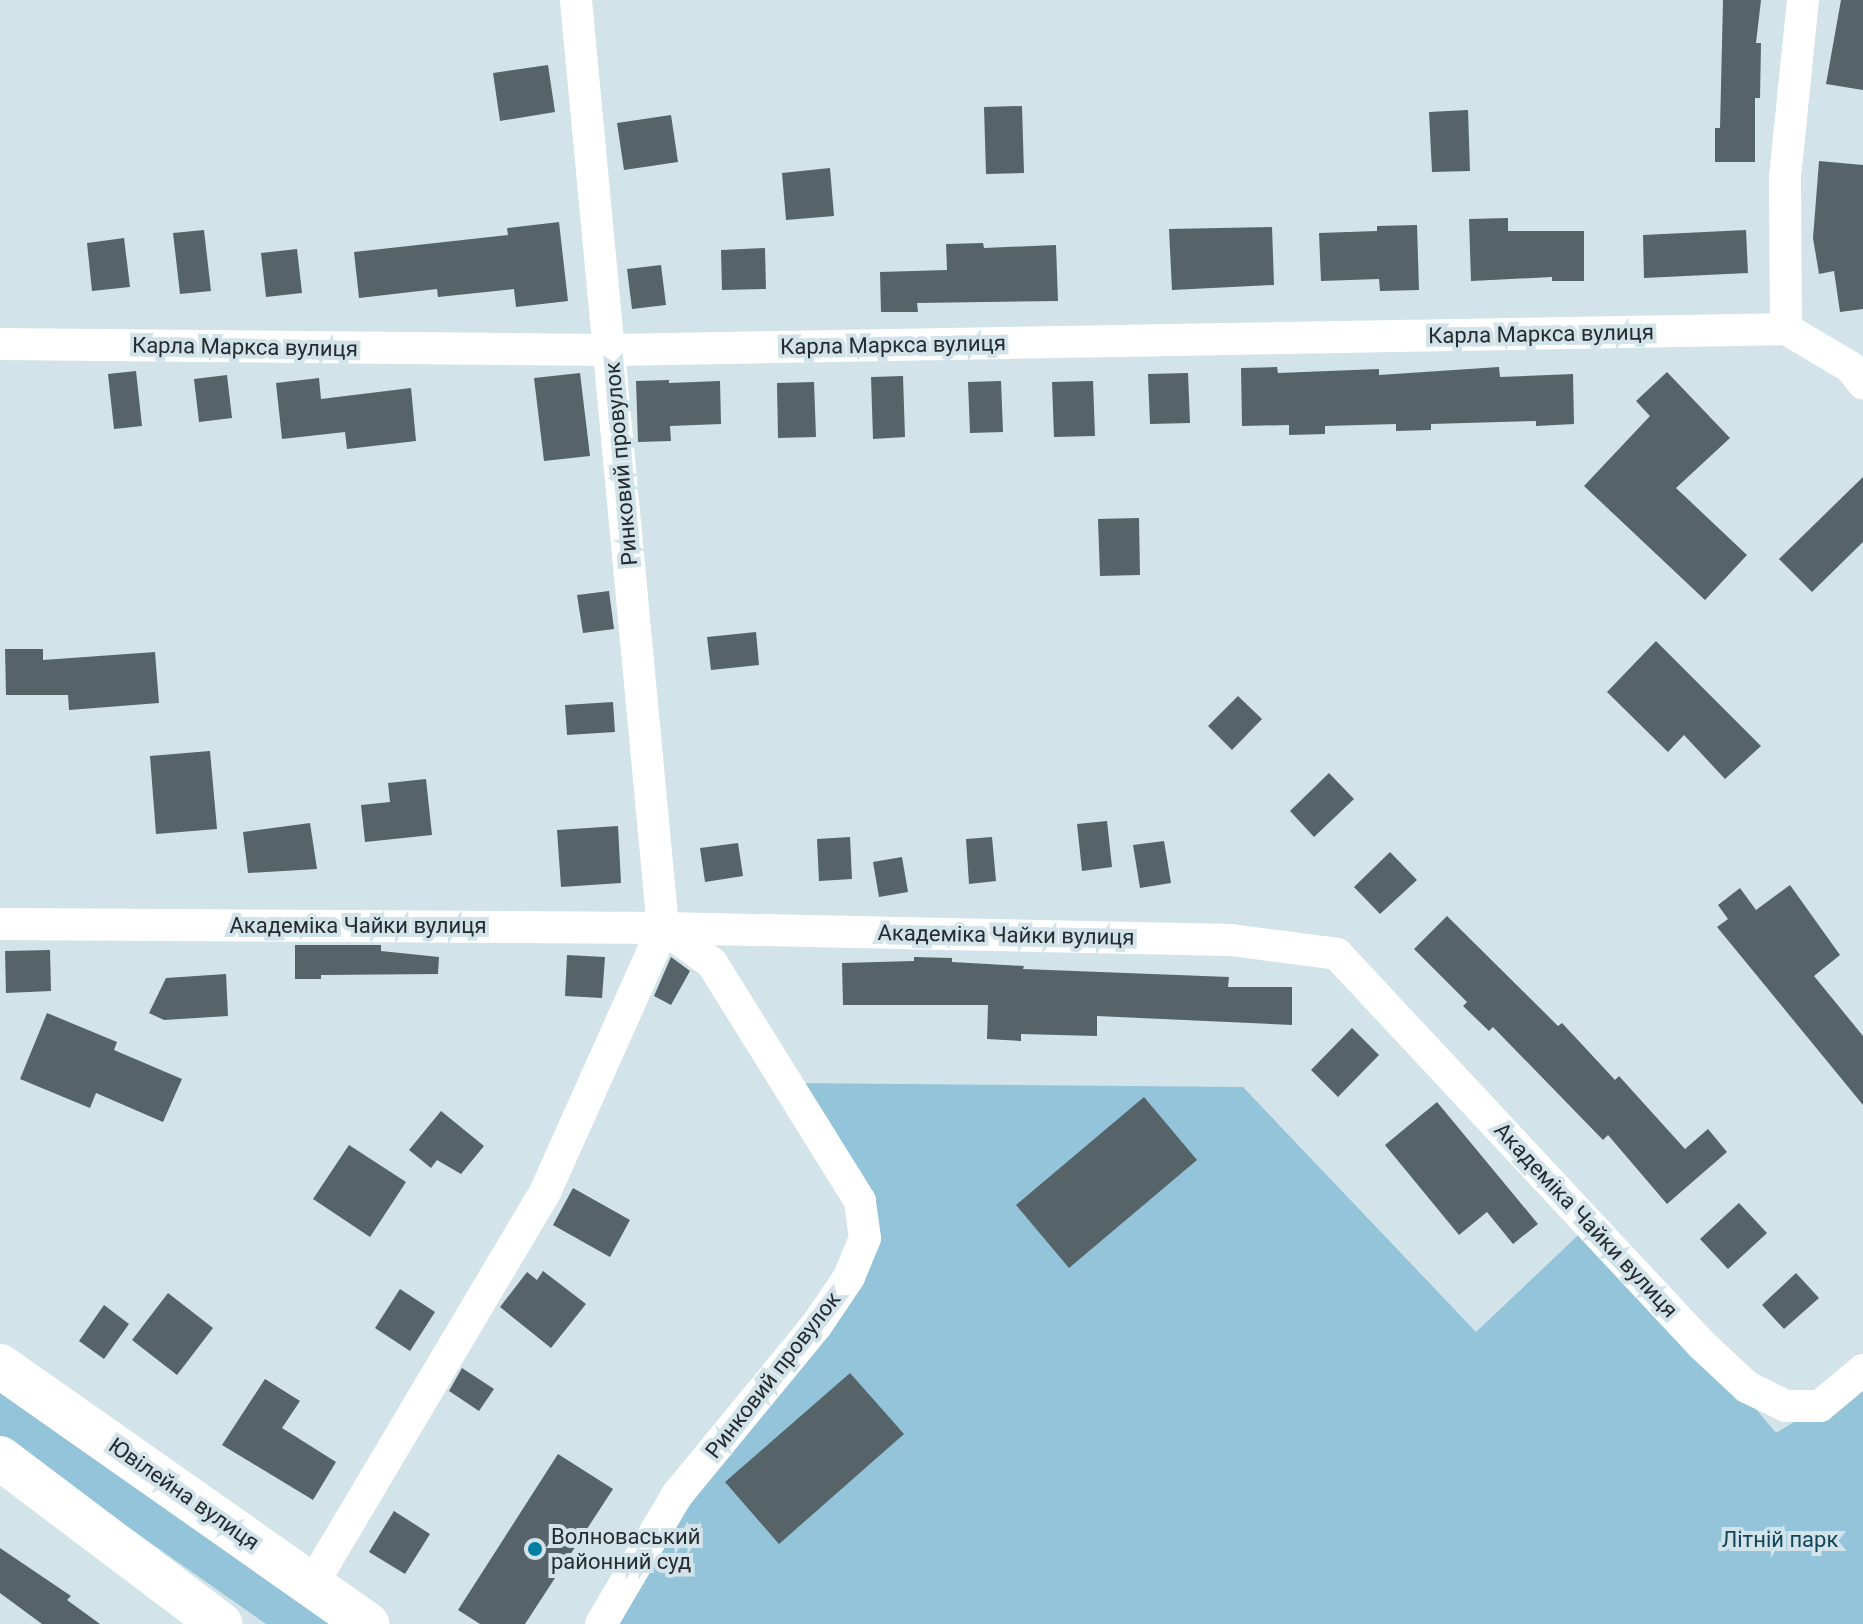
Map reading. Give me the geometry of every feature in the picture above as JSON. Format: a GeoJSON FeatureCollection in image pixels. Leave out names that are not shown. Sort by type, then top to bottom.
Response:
{"type":"FeatureCollection","features":[{"type":"Feature","properties":{"kind":"street","name":"Ринковий провулок"},"geometry":{"type":"LineString","coordinates":[[313,1583],[546,1190],[663,928],[576,0]]}},
{"type":"Feature","properties":{"kind":"street"},"geometry":{"type":"LineString","coordinates":[[1803,0],[1785,177],[1786,329],[1850,367],[1863,383]]}},
{"type":"Feature","properties":{"kind":"street","name":"Карла Маркса вулиця"},"geometry":{"type":"LineString","coordinates":[[0,344],[611,350],[1786,329]]}},
{"type":"Feature","properties":{"kind":"street","name":"Академіка Чайки вулиця"},"geometry":{"type":"LineString","coordinates":[[0,924],[663,928],[1231,940],[1337,954],[1701,1344],[1747,1387],[1786,1406],[1820,1406],[1863,1370]]}},
{"type":"Feature","properties":{"kind":"street","name":"Ринковий провулок"},"geometry":{"type":"LineString","coordinates":[[601,1624],[677,1495],[816,1326],[849,1277],[865,1238],[860,1201],[712,963],[663,928]]}},
{"type":"Feature","properties":{"kind":"street","name":"Ювілейна вулиця"},"geometry":{"type":"LineString","coordinates":[[0,1366],[313,1583],[367,1624]]}},
{"type":"Feature","properties":{"kind":"street"},"geometry":{"type":"LineString","coordinates":[[0,1458],[220,1624]]}},
{"type":"Feature","properties":{"kind":"green space","name":"Літній парк"},"geometry":{"type":"Polygon","coordinates":[[[786,1083],[1243,1087],[1476,1332],[1590,1224],[1701,1344],[1776,1433],[1820,1406],[1863,1371],[1863,1624],[613,1624],[677,1495],[865,1238],[786,1083]]]}},
{"type":"Feature","properties":{"kind":"green space"},"geometry":{"type":"Polygon","coordinates":[[[0,1374],[363,1624],[266,1624],[0,1437],[0,1374]]]}},
{"type":"Feature","properties":{"kind":"building"},"geometry":{"type":"Polygon","coordinates":[[[1723,0],[1761,0],[1756,43],[1761,43],[1760,98],[1755,98],[1755,162],[1715,162],[1715,128],[1720,128],[1723,0]]]}},
{"type":"Feature","properties":{"kind":"building"},"geometry":{"type":"Polygon","coordinates":[[[1841,0],[1863,0],[1863,90],[1826,84],[1841,0]]]}},
{"type":"Feature","properties":{"kind":"building"},"geometry":{"type":"Polygon","coordinates":[[[548,65],[555,112],[500,121],[493,73],[548,65]]]}},
{"type":"Feature","properties":{"kind":"building"},"geometry":{"type":"Polygon","coordinates":[[[1022,106],[1024,173],[986,174],[984,107],[1022,106]]]}},
{"type":"Feature","properties":{"kind":"building"},"geometry":{"type":"Polygon","coordinates":[[[1468,110],[1470,171],[1432,172],[1429,112],[1468,110]]]}},
{"type":"Feature","properties":{"kind":"building"},"geometry":{"type":"Polygon","coordinates":[[[671,115],[678,162],[624,170],[617,123],[671,115]]]}},
{"type":"Feature","properties":{"kind":"building"},"geometry":{"type":"Polygon","coordinates":[[[1819,161],[1863,165],[1863,309],[1840,312],[1834,271],[1819,274],[1813,238],[1819,161]]]}},
{"type":"Feature","properties":{"kind":"building"},"geometry":{"type":"Polygon","coordinates":[[[830,168],[834,216],[786,220],[782,173],[830,168]]]}},
{"type":"Feature","properties":{"kind":"building"},"geometry":{"type":"Polygon","coordinates":[[[1508,218],[1508,231],[1584,231],[1584,281],[1552,281],[1552,277],[1471,281],[1469,219],[1508,218]]]}},
{"type":"Feature","properties":{"kind":"building"},"geometry":{"type":"Polygon","coordinates":[[[559,222],[568,301],[516,307],[514,289],[438,297],[437,289],[359,298],[354,252],[508,235],[507,228],[559,222]]]}},
{"type":"Feature","properties":{"kind":"building"},"geometry":{"type":"Polygon","coordinates":[[[1417,225],[1419,290],[1380,291],[1379,279],[1321,281],[1319,233],[1377,231],[1377,226],[1417,225]]]}},
{"type":"Feature","properties":{"kind":"building"},"geometry":{"type":"Polygon","coordinates":[[[1272,227],[1274,285],[1172,290],[1169,229],[1272,227]]]}},
{"type":"Feature","properties":{"kind":"building"},"geometry":{"type":"Polygon","coordinates":[[[204,230],[211,291],[180,294],[173,233],[204,230]]]}},
{"type":"Feature","properties":{"kind":"building"},"geometry":{"type":"Polygon","coordinates":[[[1746,230],[1748,273],[1644,278],[1643,235],[1746,230]]]}},
{"type":"Feature","properties":{"kind":"building"},"geometry":{"type":"Polygon","coordinates":[[[124,238],[130,287],[92,291],[87,243],[124,238]]]}},
{"type":"Feature","properties":{"kind":"building"},"geometry":{"type":"Polygon","coordinates":[[[983,243],[984,248],[1056,245],[1058,301],[917,303],[918,312],[881,312],[880,272],[947,270],[946,244],[983,243]]]}},
{"type":"Feature","properties":{"kind":"building"},"geometry":{"type":"Polygon","coordinates":[[[765,248],[766,289],[722,290],[721,250],[765,248]]]}},
{"type":"Feature","properties":{"kind":"building"},"geometry":{"type":"Polygon","coordinates":[[[297,249],[302,293],[266,297],[261,253],[297,249]]]}},
{"type":"Feature","properties":{"kind":"building"},"geometry":{"type":"Polygon","coordinates":[[[661,265],[666,305],[632,309],[627,269],[661,265]]]}},
{"type":"Feature","properties":{"kind":"building"},"geometry":{"type":"Polygon","coordinates":[[[1277,367],[1278,373],[1379,369],[1379,375],[1499,367],[1500,377],[1573,374],[1574,424],[1536,426],[1536,421],[1431,424],[1431,430],[1396,431],[1396,424],[1325,426],[1325,434],[1289,435],[1289,425],[1242,426],[1241,368],[1277,367]]]}},
{"type":"Feature","properties":{"kind":"building"},"geometry":{"type":"Polygon","coordinates":[[[136,371],[142,426],[114,429],[108,374],[136,371]]]}},
{"type":"Feature","properties":{"kind":"building"},"geometry":{"type":"Polygon","coordinates":[[[1667,372],[1730,438],[1676,488],[1747,555],[1705,600],[1584,486],[1650,416],[1636,401],[1667,372]]]}},
{"type":"Feature","properties":{"kind":"building"},"geometry":{"type":"Polygon","coordinates":[[[580,373],[590,456],[544,461],[534,378],[580,373]]]}},
{"type":"Feature","properties":{"kind":"building"},"geometry":{"type":"Polygon","coordinates":[[[1188,373],[1190,423],[1150,424],[1148,374],[1188,373]]]}},
{"type":"Feature","properties":{"kind":"building"},"geometry":{"type":"Polygon","coordinates":[[[227,375],[232,418],[199,422],[194,379],[227,375]]]}},
{"type":"Feature","properties":{"kind":"building"},"geometry":{"type":"Polygon","coordinates":[[[903,376],[905,437],[873,439],[871,377],[903,376]]]}},
{"type":"Feature","properties":{"kind":"building"},"geometry":{"type":"Polygon","coordinates":[[[319,378],[321,399],[411,388],[416,441],[347,449],[345,432],[282,439],[276,383],[319,378]]]}},
{"type":"Feature","properties":{"kind":"building"},"geometry":{"type":"Polygon","coordinates":[[[669,380],[669,383],[720,381],[721,424],[670,426],[671,441],[638,442],[636,381],[669,380]]]}},
{"type":"Feature","properties":{"kind":"building"},"geometry":{"type":"Polygon","coordinates":[[[1001,381],[1003,432],[970,433],[968,382],[1001,381]]]}},
{"type":"Feature","properties":{"kind":"building"},"geometry":{"type":"Polygon","coordinates":[[[1093,381],[1095,436],[1054,437],[1052,382],[1093,381]]]}},
{"type":"Feature","properties":{"kind":"building"},"geometry":{"type":"Polygon","coordinates":[[[814,382],[816,437],[778,438],[777,383],[814,382]]]}},
{"type":"Feature","properties":{"kind":"building"},"geometry":{"type":"Polygon","coordinates":[[[1863,477],[1863,542],[1812,592],[1779,559],[1863,477]]]}},
{"type":"Feature","properties":{"kind":"building"},"geometry":{"type":"Polygon","coordinates":[[[1139,518],[1140,575],[1100,576],[1098,519],[1139,518]]]}},
{"type":"Feature","properties":{"kind":"building"},"geometry":{"type":"Polygon","coordinates":[[[609,591],[614,629],[583,633],[577,595],[609,591]]]}},
{"type":"Feature","properties":{"kind":"building"},"geometry":{"type":"Polygon","coordinates":[[[756,632],[759,665],[711,670],[707,637],[756,632]]]}},
{"type":"Feature","properties":{"kind":"building"},"geometry":{"type":"Polygon","coordinates":[[[1656,641],[1761,746],[1725,779],[1684,735],[1668,752],[1607,692],[1656,641]]]}},
{"type":"Feature","properties":{"kind":"building"},"geometry":{"type":"Polygon","coordinates":[[[5,649],[43,649],[43,660],[155,652],[159,703],[69,710],[68,695],[6,695],[5,649]]]}},
{"type":"Feature","properties":{"kind":"building"},"geometry":{"type":"Polygon","coordinates":[[[1238,696],[1262,719],[1232,750],[1208,726],[1238,696]]]}},
{"type":"Feature","properties":{"kind":"building"},"geometry":{"type":"Polygon","coordinates":[[[613,702],[615,732],[567,735],[565,705],[613,702]]]}},
{"type":"Feature","properties":{"kind":"building"},"geometry":{"type":"Polygon","coordinates":[[[210,751],[217,829],[156,834],[150,756],[210,751]]]}},
{"type":"Feature","properties":{"kind":"building"},"geometry":{"type":"Polygon","coordinates":[[[1329,773],[1354,799],[1314,837],[1290,811],[1329,773]]]}},
{"type":"Feature","properties":{"kind":"building"},"geometry":{"type":"Polygon","coordinates":[[[426,779],[432,835],[365,842],[361,805],[390,802],[388,783],[426,779]]]}},
{"type":"Feature","properties":{"kind":"building"},"geometry":{"type":"Polygon","coordinates":[[[1107,821],[1112,867],[1082,871],[1077,824],[1107,821]]]}},
{"type":"Feature","properties":{"kind":"building"},"geometry":{"type":"Polygon","coordinates":[[[310,823],[317,869],[248,873],[243,832],[310,823]]]}},
{"type":"Feature","properties":{"kind":"building"},"geometry":{"type":"Polygon","coordinates":[[[618,826],[621,883],[561,887],[557,830],[618,826]]]}},
{"type":"Feature","properties":{"kind":"building"},"geometry":{"type":"Polygon","coordinates":[[[850,837],[852,879],[819,881],[817,839],[850,837]]]}},
{"type":"Feature","properties":{"kind":"building"},"geometry":{"type":"Polygon","coordinates":[[[992,837],[996,881],[969,884],[966,839],[992,837]]]}},
{"type":"Feature","properties":{"kind":"building"},"geometry":{"type":"Polygon","coordinates":[[[1164,841],[1171,883],[1140,888],[1133,845],[1164,841]]]}},
{"type":"Feature","properties":{"kind":"building"},"geometry":{"type":"Polygon","coordinates":[[[738,843],[743,876],[705,882],[700,848],[738,843]]]}},
{"type":"Feature","properties":{"kind":"building"},"geometry":{"type":"Polygon","coordinates":[[[1390,852],[1417,880],[1380,914],[1354,887],[1390,852]]]}},
{"type":"Feature","properties":{"kind":"building"},"geometry":{"type":"Polygon","coordinates":[[[902,857],[908,892],[879,897],[873,862],[902,857]]]}},
{"type":"Feature","properties":{"kind":"building"},"geometry":{"type":"Polygon","coordinates":[[[1790,885],[1840,955],[1814,976],[1863,1036],[1863,1105],[1717,927],[1728,919],[1718,905],[1740,888],[1756,910],[1790,885]]]}},
{"type":"Feature","properties":{"kind":"building"},"geometry":{"type":"Polygon","coordinates":[[[1447,916],[1558,1026],[1562,1023],[1615,1080],[1619,1076],[1685,1149],[1708,1129],[1727,1152],[1667,1204],[1608,1135],[1603,1140],[1493,1027],[1489,1031],[1463,1006],[1467,1002],[1414,949],[1447,916]]]}},
{"type":"Feature","properties":{"kind":"building"},"geometry":{"type":"Polygon","coordinates":[[[295,945],[381,945],[381,951],[439,957],[438,974],[321,975],[321,979],[295,979],[295,945]]]}},
{"type":"Feature","properties":{"kind":"building"},"geometry":{"type":"Polygon","coordinates":[[[50,950],[51,991],[6,993],[5,951],[50,950]]]}},
{"type":"Feature","properties":{"kind":"building"},"geometry":{"type":"Polygon","coordinates":[[[567,955],[605,957],[602,998],[565,996],[567,955]]]}},
{"type":"Feature","properties":{"kind":"building"},"geometry":{"type":"Polygon","coordinates":[[[671,957],[690,971],[671,1005],[654,996],[671,957]]]}},
{"type":"Feature","properties":{"kind":"building"},"geometry":{"type":"Polygon","coordinates":[[[914,957],[952,958],[952,962],[1024,966],[1023,969],[1229,977],[1228,987],[1292,987],[1292,1025],[1097,1016],[1097,1036],[1021,1034],[1021,1041],[987,1039],[988,1005],[843,1005],[842,963],[914,961],[914,957]]]}},
{"type":"Feature","properties":{"kind":"building"},"geometry":{"type":"Polygon","coordinates":[[[226,974],[228,1016],[164,1020],[149,1013],[166,978],[226,974]]]}},
{"type":"Feature","properties":{"kind":"building"},"geometry":{"type":"Polygon","coordinates":[[[47,1013],[117,1042],[114,1050],[182,1079],[163,1122],[96,1093],[90,1108],[20,1079],[47,1013]]]}},
{"type":"Feature","properties":{"kind":"building"},"geometry":{"type":"Polygon","coordinates":[[[1352,1028],[1379,1055],[1338,1097],[1311,1070],[1352,1028]]]}},
{"type":"Feature","properties":{"kind":"building"},"geometry":{"type":"Polygon","coordinates":[[[1144,1097],[1197,1160],[1069,1268],[1016,1205],[1144,1097]]]}},
{"type":"Feature","properties":{"kind":"building"},"geometry":{"type":"Polygon","coordinates":[[[1437,1102],[1538,1224],[1513,1244],[1487,1212],[1459,1235],[1385,1145],[1437,1102]]]}},
{"type":"Feature","properties":{"kind":"building"},"geometry":{"type":"Polygon","coordinates":[[[441,1111],[484,1146],[461,1174],[437,1160],[431,1168],[409,1150],[441,1111]]]}},
{"type":"Feature","properties":{"kind":"building"},"geometry":{"type":"Polygon","coordinates":[[[349,1145],[406,1182],[370,1237],[313,1199],[349,1145]]]}},
{"type":"Feature","properties":{"kind":"building"},"geometry":{"type":"Polygon","coordinates":[[[573,1188],[630,1220],[610,1257],[553,1225],[573,1188]]]}},
{"type":"Feature","properties":{"kind":"building"},"geometry":{"type":"Polygon","coordinates":[[[1739,1203],[1767,1233],[1728,1269],[1700,1239],[1739,1203]]]}},
{"type":"Feature","properties":{"kind":"building"},"geometry":{"type":"Polygon","coordinates":[[[543,1271],[586,1304],[551,1348],[500,1307],[527,1272],[537,1280],[543,1271]]]}},
{"type":"Feature","properties":{"kind":"building"},"geometry":{"type":"Polygon","coordinates":[[[1796,1273],[1819,1298],[1784,1329],[1762,1305],[1796,1273]]]}},
{"type":"Feature","properties":{"kind":"building"},"geometry":{"type":"Polygon","coordinates":[[[400,1289],[435,1312],[410,1351],[375,1328],[400,1289]]]}},
{"type":"Feature","properties":{"kind":"building"},"geometry":{"type":"Polygon","coordinates":[[[168,1293],[213,1328],[177,1375],[132,1340],[168,1293]]]}},
{"type":"Feature","properties":{"kind":"building"},"geometry":{"type":"Polygon","coordinates":[[[104,1305],[129,1324],[104,1359],[79,1341],[104,1305]]]}},
{"type":"Feature","properties":{"kind":"building"},"geometry":{"type":"Polygon","coordinates":[[[462,1368],[494,1389],[479,1411],[449,1391],[462,1368]]]}},
{"type":"Feature","properties":{"kind":"building"},"geometry":{"type":"Polygon","coordinates":[[[850,1373],[904,1434],[779,1544],[725,1482],[850,1373]]]}},
{"type":"Feature","properties":{"kind":"building"},"geometry":{"type":"Polygon","coordinates":[[[265,1379],[300,1401],[282,1428],[336,1462],[313,1500],[222,1445],[265,1379]]]}},
{"type":"Feature","properties":{"kind":"building","name":"Волноваський районний суд"},"geometry":{"type":"Polygon","coordinates":[[[558,1454],[613,1489],[525,1624],[480,1624],[458,1610],[558,1454]]]}},
{"type":"Feature","properties":{"kind":"building"},"geometry":{"type":"Polygon","coordinates":[[[394,1511],[430,1534],[405,1574],[369,1552],[394,1511]]]}},
{"type":"Feature","properties":{"kind":"building"},"geometry":{"type":"Polygon","coordinates":[[[0,1548],[71,1596],[67,1600],[100,1624],[42,1624],[0,1593],[0,1548]]]}},
{"type":"Feature","properties":{"kind":"place","name":"Волноваський районний суд"},"geometry":{"type":"Point","coordinates":[535,1549]}}]}
